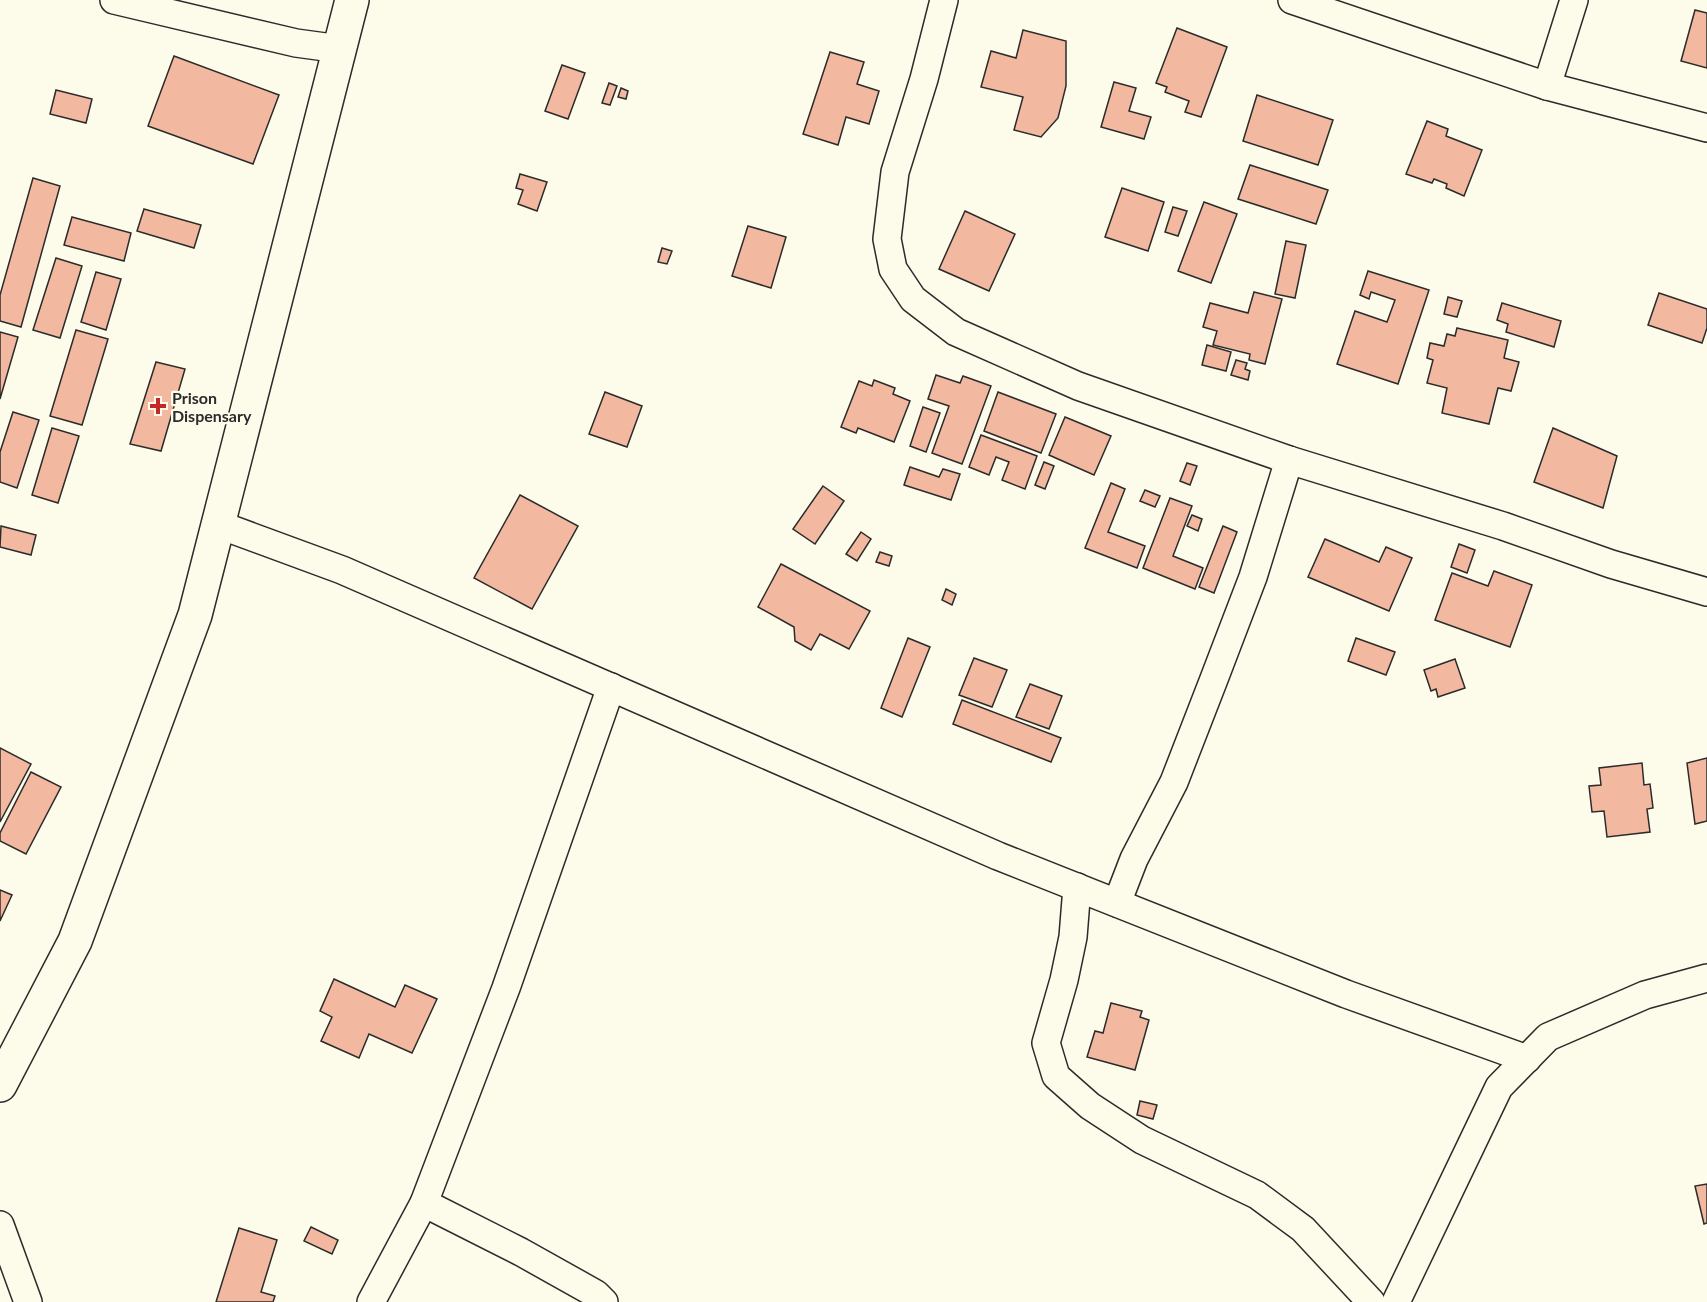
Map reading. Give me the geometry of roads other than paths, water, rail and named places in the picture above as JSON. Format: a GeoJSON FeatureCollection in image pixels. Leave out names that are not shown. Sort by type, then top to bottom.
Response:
{"type":"FeatureCollection","features":[{"type":"Feature","properties":{"kind":"main road"},"geometry":{"type":"LineString","coordinates":[[0,1085],[75,941],[195,615],[352,0]]}},
{"type":"Feature","properties":{"kind":"street"},"geometry":{"type":"LineString","coordinates":[[114,0],[285,41],[340,49]]}},
{"type":"Feature","properties":{"kind":"street"},"geometry":{"type":"LineString","coordinates":[[944,0],[924,79],[895,172],[887,239],[893,269],[913,299],[956,332],[1078,386],[1289,460],[1503,526],[1611,564],[1707,592]]}},
{"type":"Feature","properties":{"kind":"street"},"geometry":{"type":"LineString","coordinates":[[1292,0],[1547,87],[1707,128]]}},
{"type":"Feature","properties":{"kind":"street"},"geometry":{"type":"LineString","coordinates":[[1547,87],[1574,0]]}},
{"type":"Feature","properties":{"kind":"street"},"geometry":{"type":"LineString","coordinates":[[1117,903],[1134,859],[1174,782],[1214,679],[1253,578],[1289,460]]}},
{"type":"Feature","properties":{"kind":"street"},"geometry":{"type":"LineString","coordinates":[[217,524],[342,570],[998,856],[1346,994],[1527,1059]]}},
{"type":"Feature","properties":{"kind":"street"},"geometry":{"type":"LineString","coordinates":[[371,1302],[424,1203],[506,988],[610,687]]}},
{"type":"Feature","properties":{"kind":"street"},"geometry":{"type":"LineString","coordinates":[[1077,887],[1073,937],[1064,980],[1046,1043],[1056,1076],[1090,1106],[1142,1140],[1257,1195],[1303,1229],[1371,1302]]}},
{"type":"Feature","properties":{"kind":"street"},"geometry":{"type":"LineString","coordinates":[[1396,1302],[1499,1087],[1548,1037],[1645,995],[1707,978]]}},
{"type":"Feature","properties":{"kind":"street"},"geometry":{"type":"LineString","coordinates":[[424,1203],[521,1252],[596,1294],[604,1302]]}},
{"type":"Feature","properties":{"kind":"street"},"geometry":{"type":"LineString","coordinates":[[0,1225],[28,1302]]}},
{"type":"Feature","properties":{"kind":"place","name":"Prison Dispensary"},"geometry":{"type":"Point","coordinates":[158,406]}}]}
